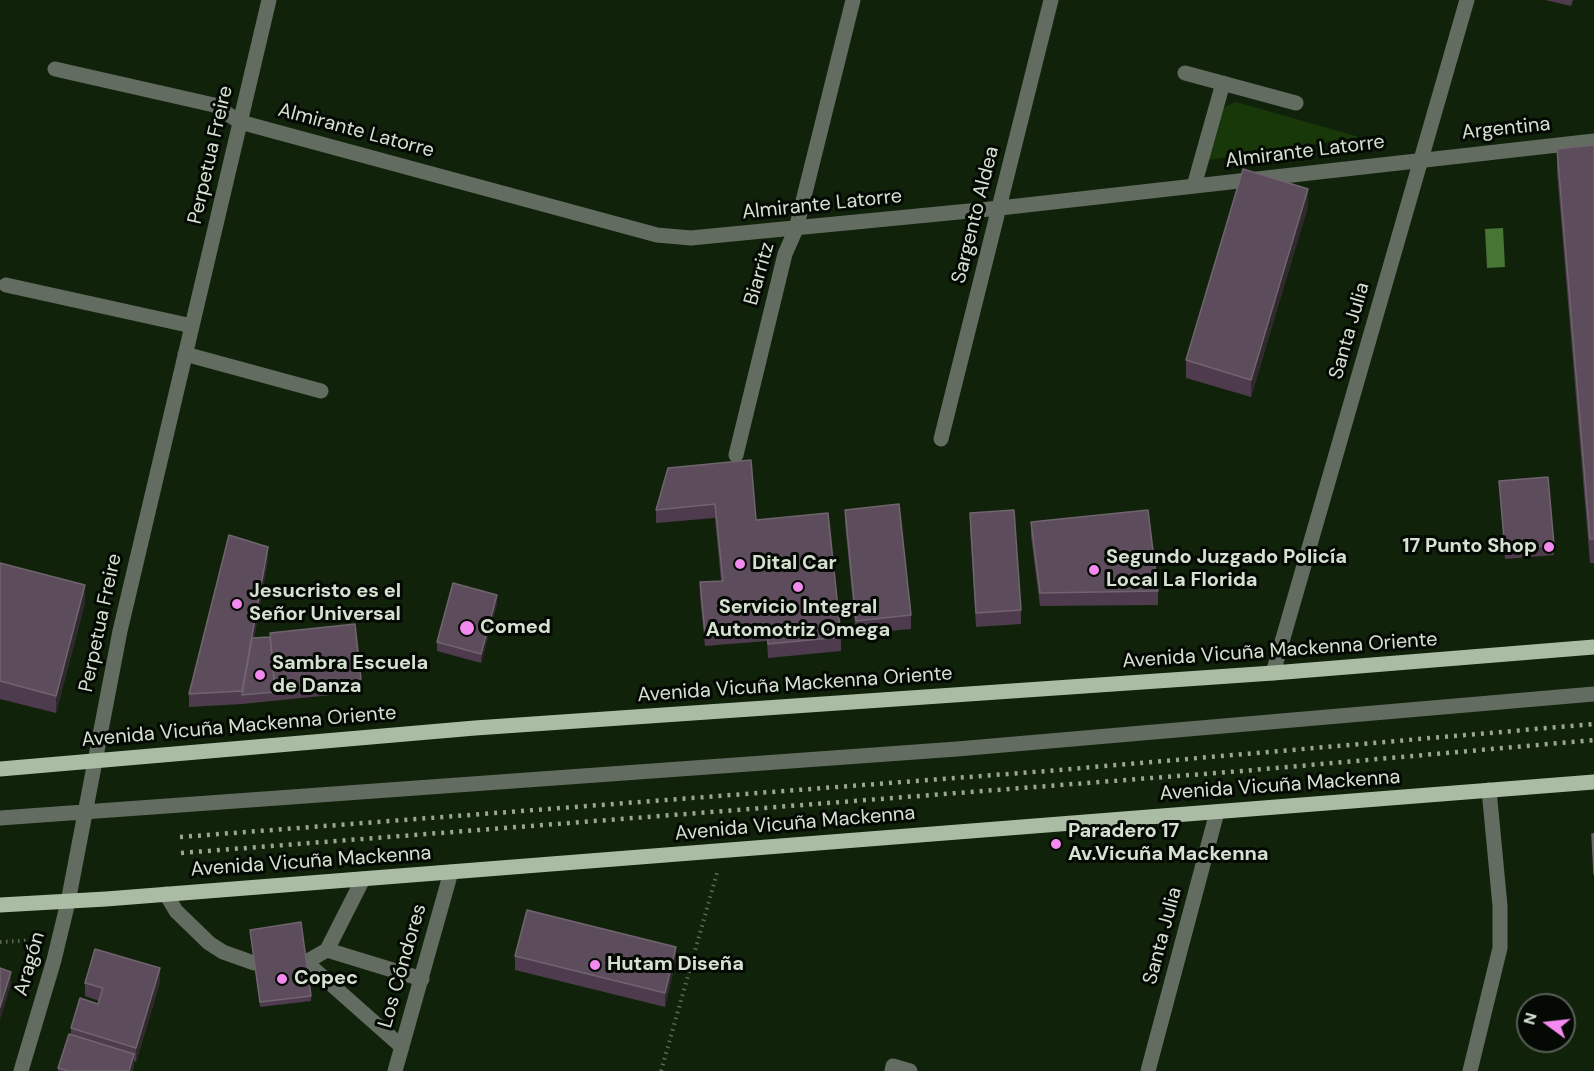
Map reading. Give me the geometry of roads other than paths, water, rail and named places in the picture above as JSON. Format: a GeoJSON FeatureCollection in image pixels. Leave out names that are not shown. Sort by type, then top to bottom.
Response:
{"type":"FeatureCollection","features":[{"type":"Feature","properties":{"kind":"main road","name":"Avenida Vicuña Mackenna Oriente"},"geometry":{"type":"LineString","coordinates":[[0,769],[487,727],[1273,673],[1594,647]]}},
{"type":"Feature","properties":{"kind":"main road","name":"Avenida Vicuña Mackenna"},"geometry":{"type":"LineString","coordinates":[[0,905],[68,902],[1594,782]]}},
{"type":"Feature","properties":{"kind":"street","name":"Perpetua Freire"},"geometry":{"type":"LineString","coordinates":[[68,902],[120,630],[269,0]]}},
{"type":"Feature","properties":{"kind":"street","name":"Biarritz"},"geometry":{"type":"LineString","coordinates":[[736,455],[785,255],[796,229],[853,0]]}},
{"type":"Feature","properties":{"kind":"street","name":"Sargento Aldea"},"geometry":{"type":"LineString","coordinates":[[941,439],[1051,0]]}},
{"type":"Feature","properties":{"kind":"street","name":"Santa Julia"},"geometry":{"type":"LineString","coordinates":[[1273,673],[1467,0]]}},
{"type":"Feature","properties":{"kind":"street","name":"Almirante Latorre"},"geometry":{"type":"LineString","coordinates":[[55,69],[214,105],[240,122],[657,235],[708,238],[1000,208],[1421,159]]}},
{"type":"Feature","properties":{"kind":"street"},"geometry":{"type":"LineString","coordinates":[[1185,73],[1296,103]]}},
{"type":"Feature","properties":{"kind":"street"},"geometry":{"type":"LineString","coordinates":[[1194,186],[1223,83]]}},
{"type":"Feature","properties":{"kind":"street","name":"Argentina"},"geometry":{"type":"LineString","coordinates":[[1421,159],[1594,141]]}},
{"type":"Feature","properties":{"kind":"street"},"geometry":{"type":"LineString","coordinates":[[6,285],[192,326]]}},
{"type":"Feature","properties":{"kind":"street"},"geometry":{"type":"LineString","coordinates":[[185,354],[321,391]]}},
{"type":"Feature","properties":{"kind":"street"},"geometry":{"type":"LineString","coordinates":[[0,818],[969,748],[1594,694]]}},
{"type":"Feature","properties":{"kind":"street"},"geometry":{"type":"LineString","coordinates":[[1470,1071],[1500,948],[1500,906],[1489,790]]}},
{"type":"Feature","properties":{"kind":"street","name":"Santa Julia"},"geometry":{"type":"LineString","coordinates":[[1148,1071],[1217,812]]}},
{"type":"Feature","properties":{"kind":"street","name":"Los Cóndores"},"geometry":{"type":"LineString","coordinates":[[395,1071],[452,872]]}},
{"type":"Feature","properties":{"kind":"street"},"geometry":{"type":"LineString","coordinates":[[363,879],[327,950],[306,962],[402,1047]]}},
{"type":"Feature","properties":{"kind":"street"},"geometry":{"type":"LineString","coordinates":[[166,894],[176,911],[209,943],[223,952],[254,963]]}},
{"type":"Feature","properties":{"kind":"street","name":"Aragón"},"geometry":{"type":"LineString","coordinates":[[21,1071],[54,960],[68,902]]}},
{"type":"Feature","properties":{"kind":"street"},"geometry":{"type":"LineString","coordinates":[[327,950],[422,979]]}},
{"type":"Feature","properties":{"kind":"street"},"geometry":{"type":"LineString","coordinates":[[892,1071],[893,1066],[910,1071]]}},
{"type":"Feature","properties":{"kind":"railway"},"geometry":{"type":"LineString","coordinates":[[180,837],[1047,771],[1594,724]]}},
{"type":"Feature","properties":{"kind":"railway"},"geometry":{"type":"LineString","coordinates":[[181,853],[1242,771],[1594,740]]}},
{"type":"Feature","properties":{"kind":"place","name":"17 Punto Shop"},"geometry":{"type":"Point","coordinates":[1549,547]}},
{"type":"Feature","properties":{"kind":"place","name":"Dital Car"},"geometry":{"type":"Point","coordinates":[740,564]}},
{"type":"Feature","properties":{"kind":"place","name":"Segundo Juzgado Policía Local La Florida"},"geometry":{"type":"Point","coordinates":[1094,570]}},
{"type":"Feature","properties":{"kind":"place","name":"Servicio Integral Automotriz Omega"},"geometry":{"type":"Point","coordinates":[798,587]}},
{"type":"Feature","properties":{"kind":"place","name":"Jesucristo es el Señor Universal"},"geometry":{"type":"Point","coordinates":[237,604]}},
{"type":"Feature","properties":{"kind":"place","name":"Comed"},"geometry":{"type":"Point","coordinates":[467,628]}},
{"type":"Feature","properties":{"kind":"place","name":"Sambra Escuela de Danza"},"geometry":{"type":"Point","coordinates":[260,675]}},
{"type":"Feature","properties":{"kind":"place","name":"Paradero 17 Av.Vicuña Mackenna"},"geometry":{"type":"Point","coordinates":[1056,844]}},
{"type":"Feature","properties":{"kind":"place","name":"Hutam Diseña"},"geometry":{"type":"Point","coordinates":[595,965]}},
{"type":"Feature","properties":{"kind":"place","name":"Copec"},"geometry":{"type":"Point","coordinates":[282,979]}}]}
